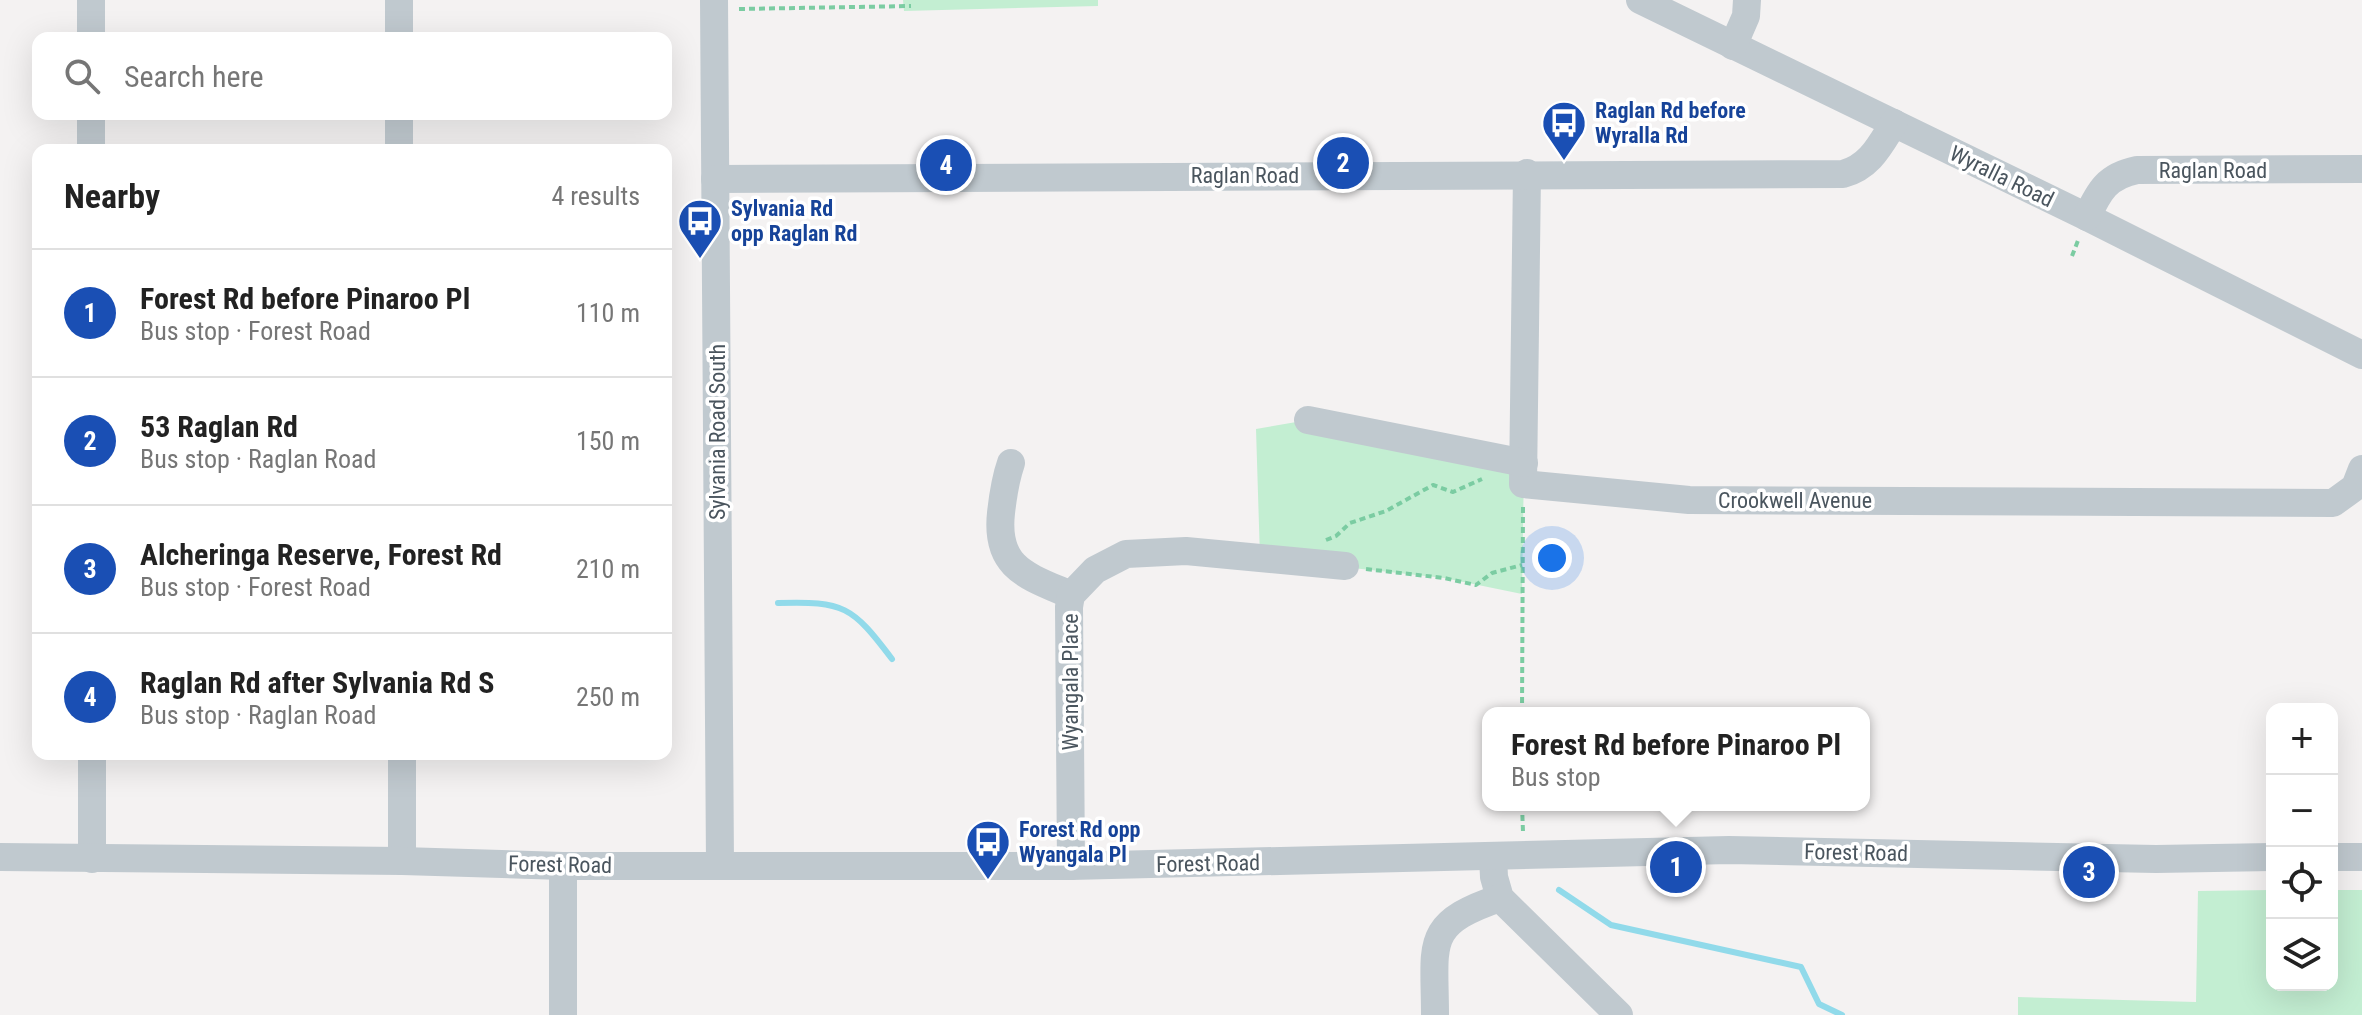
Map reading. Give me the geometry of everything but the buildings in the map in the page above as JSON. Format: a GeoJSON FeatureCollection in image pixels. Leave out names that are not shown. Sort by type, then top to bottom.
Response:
{"type":"FeatureCollection","features":[{"type":"Feature","properties":{"kind":"street"},"geometry":{"type":"LineString","coordinates":[[91,0],[91,32]]}},
{"type":"Feature","properties":{"kind":"street"},"geometry":{"type":"LineString","coordinates":[[399,0],[399,32]]}},
{"type":"Feature","properties":{"kind":"street","name":"Wyralla Road"},"geometry":{"type":"LineString","coordinates":[[1640,0],[2087,217],[2362,355]]}},
{"type":"Feature","properties":{"kind":"street"},"geometry":{"type":"LineString","coordinates":[[1733,46],[1746,16],[1747,0]]}},
{"type":"Feature","properties":{"kind":"street","name":"Sylvania Road South"},"geometry":{"type":"LineString","coordinates":[[720,864],[715,179],[727,5]]}},
{"type":"Feature","properties":{"kind":"street"},"geometry":{"type":"LineString","coordinates":[[91,120],[91,144]]}},
{"type":"Feature","properties":{"kind":"street"},"geometry":{"type":"LineString","coordinates":[[399,120],[399,144]]}},
{"type":"Feature","properties":{"kind":"street","name":"Raglan Road"},"geometry":{"type":"LineString","coordinates":[[715,179],[1527,173],[1843,174],[1858,170],[1871,159],[1894,123]]}},
{"type":"Feature","properties":{"kind":"street","name":"Raglan Road"},"geometry":{"type":"LineString","coordinates":[[2087,217],[2098,192],[2108,181],[2121,173],[2137,170],[2362,169]]}},
{"type":"Feature","properties":{"kind":"street"},"geometry":{"type":"LineString","coordinates":[[1524,474],[1527,173]]}},
{"type":"Feature","properties":{"kind":"street","name":"Crookwell Avenue"},"geometry":{"type":"LineString","coordinates":[[1308,420],[1524,474],[1689,500],[2333,503],[2355,487],[2362,469]]}},
{"type":"Feature","properties":{"kind":"street"},"geometry":{"type":"LineString","coordinates":[[1011,463],[1004,483],[999,534],[1001,548],[1009,561],[1039,582],[1071,595]]}},
{"type":"Feature","properties":{"kind":"street","name":"Wyangala Place"},"geometry":{"type":"LineString","coordinates":[[1071,866],[1071,595],[1095,570],[1126,554],[1186,551],[1345,566]]}},
{"type":"Feature","properties":{"kind":"street"},"geometry":{"type":"LineString","coordinates":[[92,760],[92,859]]}},
{"type":"Feature","properties":{"kind":"street"},"geometry":{"type":"LineString","coordinates":[[402,760],[402,861]]}},
{"type":"Feature","properties":{"kind":"street","name":"Forest Road"},"geometry":{"type":"LineString","coordinates":[[0,857],[402,861],[563,866],[1071,866],[1729,850],[2156,859],[2266,857]]}},
{"type":"Feature","properties":{"kind":"street"},"geometry":{"type":"LineString","coordinates":[[1493,856],[1494,877],[1500,898],[1619,1015]]}},
{"type":"Feature","properties":{"kind":"street"},"geometry":{"type":"LineString","coordinates":[[2338,857],[2362,857]]}},
{"type":"Feature","properties":{"kind":"street"},"geometry":{"type":"LineString","coordinates":[[563,866],[563,1015]]}},
{"type":"Feature","properties":{"kind":"street"},"geometry":{"type":"LineString","coordinates":[[1435,1015],[1435,951],[1441,930],[1458,915],[1500,898]]}},
{"type":"Feature","properties":{"kind":"path"},"geometry":{"type":"LineString","coordinates":[[727,5],[911,6]]}},
{"type":"Feature","properties":{"kind":"path"},"geometry":{"type":"LineString","coordinates":[[1522,707],[1524,474]]}},
{"type":"Feature","properties":{"kind":"path"},"geometry":{"type":"LineString","coordinates":[[1315,544],[1336,536],[1350,523],[1386,511],[1433,485],[1453,492],[1487,478]]}},
{"type":"Feature","properties":{"kind":"path"},"geometry":{"type":"LineString","coordinates":[[1345,566],[1476,585],[1492,573],[1522,565]]}},
{"type":"Feature","properties":{"kind":"green space"},"geometry":{"type":"Polygon","coordinates":[[[903,0],[1098,0],[1098,6],[904,11],[903,0]]]}},
{"type":"Feature","properties":{"kind":"green space"},"geometry":{"type":"Polygon","coordinates":[[[1308,420],[1524,463],[1522,594],[1444,578],[1260,558],[1256,429],[1308,420]]]}},
{"type":"Feature","properties":{"kind":"green space"},"geometry":{"type":"Polygon","coordinates":[[[2266,890],[2266,991],[2338,991],[2338,890],[2362,890],[2362,1015],[2018,1015],[2018,997],[2196,1002],[2198,891],[2266,890]]]}},
{"type":"Feature","properties":{"kind":"waterway"},"geometry":{"type":"LineString","coordinates":[[778,603],[818,603],[845,610],[867,628],[892,659]]}},
{"type":"Feature","properties":{"kind":"waterway"},"geometry":{"type":"LineString","coordinates":[[1559,890],[1611,925],[1801,967],[1819,1004],[1842,1015]]}},
{"type":"Feature","properties":{"kind":"place","name":"Raglan Rd before Wyralla Rd"},"geometry":{"type":"Point","coordinates":[1564,162]}},
{"type":"Feature","properties":{"kind":"place","name":"53 Raglan Rd"},"geometry":{"type":"Point","coordinates":[1343,163]}},
{"type":"Feature","properties":{"kind":"place","name":"Raglan Rd after Sylvania Rd S"},"geometry":{"type":"Point","coordinates":[946,165]}},
{"type":"Feature","properties":{"kind":"place","name":"Sylvania Rd opp Raglan Rd"},"geometry":{"type":"Point","coordinates":[700,260]}},
{"type":"Feature","properties":{"kind":"place","name":"Forest Rd before Pinaroo Pl"},"geometry":{"type":"Point","coordinates":[1676,867]}},
{"type":"Feature","properties":{"kind":"place","name":"Alcheringa Reserve, Forest Rd"},"geometry":{"type":"Point","coordinates":[2089,872]}},
{"type":"Feature","properties":{"kind":"place","name":"Forest Rd opp Wyangala Pl"},"geometry":{"type":"Point","coordinates":[988,881]}}]}
